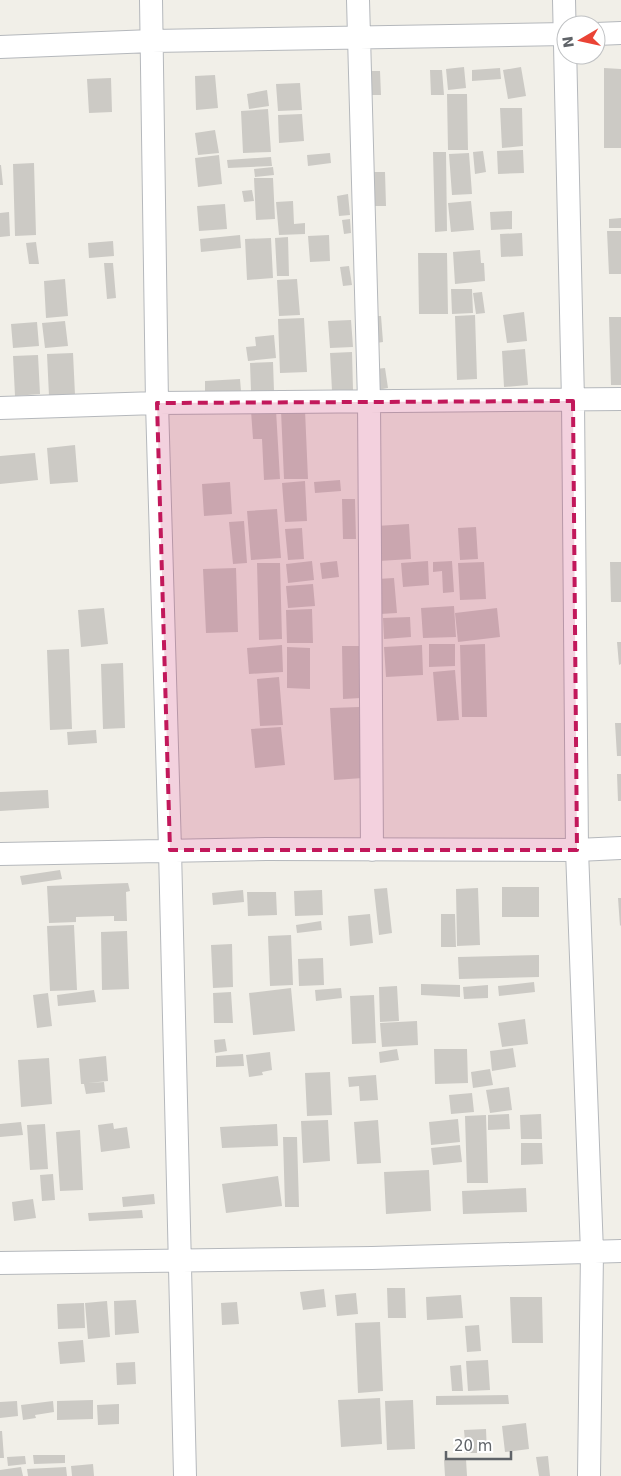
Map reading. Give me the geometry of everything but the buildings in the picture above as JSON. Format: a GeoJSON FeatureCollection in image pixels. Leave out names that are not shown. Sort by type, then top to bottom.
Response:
{"type":"FeatureCollection","features":[{"type":"Feature","properties":{"kind":"street"},"geometry":{"type":"LineString","coordinates":[[151,0],[157,403],[170,850],[184,1476]]}},
{"type":"Feature","properties":{"kind":"street"},"geometry":{"type":"LineString","coordinates":[[358,0],[368,401],[372,850]]}},
{"type":"Feature","properties":{"kind":"street"},"geometry":{"type":"LineString","coordinates":[[564,0],[564,15]]}},
{"type":"Feature","properties":{"kind":"street"},"geometry":{"type":"LineString","coordinates":[[606,34],[621,33]]}},
{"type":"Feature","properties":{"kind":"street"},"geometry":{"type":"LineString","coordinates":[[0,47],[152,41],[556,34]]}},
{"type":"Feature","properties":{"kind":"street"},"geometry":{"type":"LineString","coordinates":[[566,65],[573,401],[577,850],[592,1252],[589,1476]]}},
{"type":"Feature","properties":{"kind":"street"},"geometry":{"type":"LineString","coordinates":[[0,408],[157,403],[573,401],[621,399]]}},
{"type":"Feature","properties":{"kind":"street"},"geometry":{"type":"LineString","coordinates":[[0,854],[170,850],[577,850],[621,848]]}},
{"type":"Feature","properties":{"kind":"street"},"geometry":{"type":"LineString","coordinates":[[0,1263],[372,1258],[621,1251]]}},
{"type":"Feature","properties":{"kind":"highlighted area"},"geometry":{"type":"Polygon","coordinates":[[[573,401],[577,850],[170,850],[157,403],[573,401]]]}}]}
